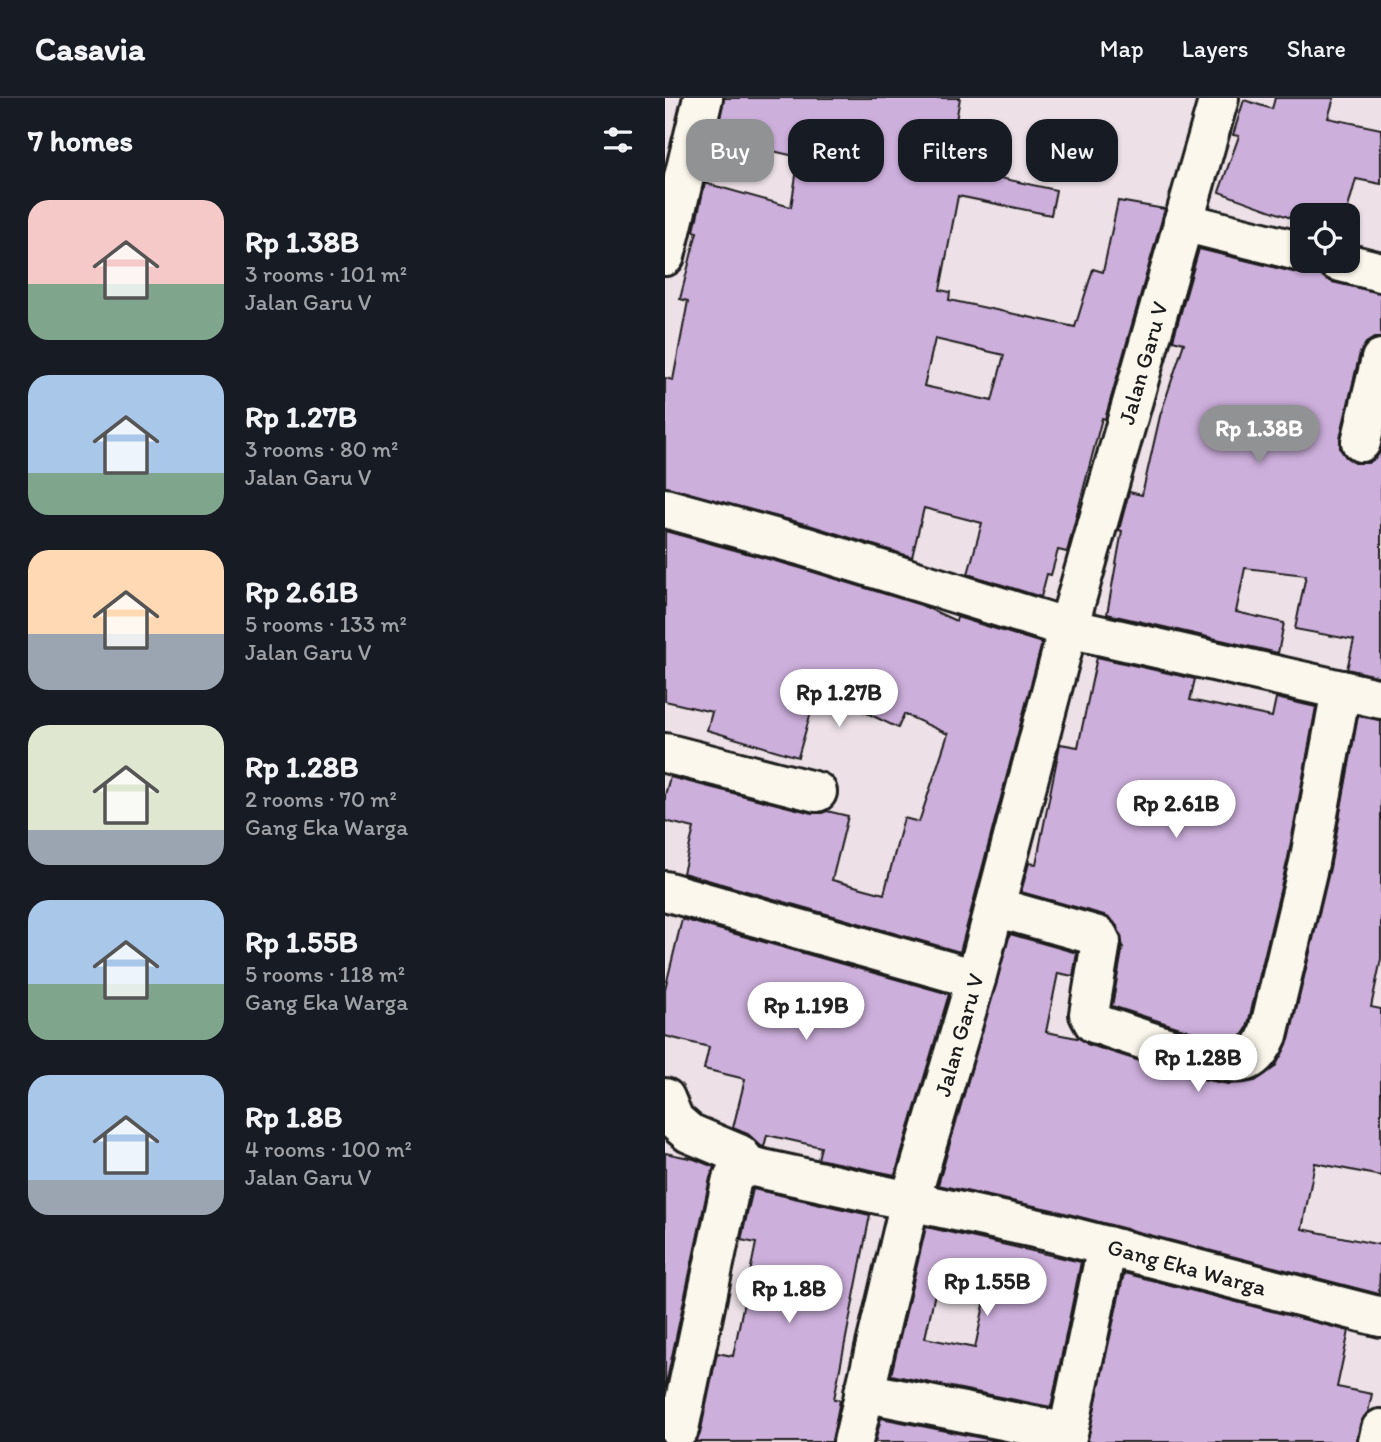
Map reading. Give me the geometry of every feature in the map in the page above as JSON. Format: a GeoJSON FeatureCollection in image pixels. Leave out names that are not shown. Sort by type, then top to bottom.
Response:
{"type":"FeatureCollection","features":[{"type":"Feature","properties":{"kind":"street"},"geometry":{"type":"LineString","coordinates":[[665,256],[703,98]]}},
{"type":"Feature","properties":{"kind":"street","name":"Jalan Garu V"},"geometry":{"type":"LineString","coordinates":[[853,1442],[910,1200],[976,979],[1068,628],[1219,98]]}},
{"type":"Feature","properties":{"kind":"street"},"geometry":{"type":"LineString","coordinates":[[1183,222],[1290,249]]}},
{"type":"Feature","properties":{"kind":"street"},"geometry":{"type":"LineString","coordinates":[[1360,267],[1381,272]]}},
{"type":"Feature","properties":{"kind":"street"},"geometry":{"type":"LineString","coordinates":[[1361,442],[1381,359]]}},
{"type":"Feature","properties":{"kind":"street"},"geometry":{"type":"LineString","coordinates":[[665,509],[803,545],[1068,628],[1381,699]]}},
{"type":"Feature","properties":{"kind":"street"},"geometry":{"type":"LineString","coordinates":[[995,907],[1098,936],[1101,942],[1089,1014],[1094,1023],[1221,1062],[1245,1062],[1254,1057],[1268,1035],[1309,863],[1341,690]]}},
{"type":"Feature","properties":{"kind":"street"},"geometry":{"type":"LineString","coordinates":[[665,753],[817,792]]}},
{"type":"Feature","properties":{"kind":"street"},"geometry":{"type":"LineString","coordinates":[[665,891],[976,979]]}},
{"type":"Feature","properties":{"kind":"street"},"geometry":{"type":"LineString","coordinates":[[665,1098],[674,1120],[689,1133],[740,1154],[749,1166],[743,1167],[731,1183],[679,1429]]}},
{"type":"Feature","properties":{"kind":"street","name":"Gang Eka Warga"},"geometry":{"type":"LineString","coordinates":[[749,1166],[1048,1230],[1381,1317]]}},
{"type":"Feature","properties":{"kind":"street"},"geometry":{"type":"LineString","coordinates":[[864,1392],[1067,1437],[1107,1246]]}},
{"type":"Feature","properties":{"kind":"street"},"geometry":{"type":"LineString","coordinates":[[1378,1442],[1381,1429]]}},
{"type":"Feature","properties":{"kind":"building"},"geometry":{"type":"Polygon","coordinates":[[[724,98],[960,98],[956,119],[898,119],[898,182],[1012,181],[1056,190],[1051,215],[958,196],[940,290],[950,292],[949,300],[1075,327],[1093,269],[1103,272],[1118,201],[1165,209],[1105,419],[1102,418],[1067,552],[1058,550],[1051,575],[1047,574],[1041,597],[968,574],[982,523],[924,508],[912,557],[809,525],[665,487],[665,378],[673,380],[688,301],[680,299],[697,232],[694,231],[705,183],[791,207],[795,182],[884,182],[884,119],[788,119],[788,154],[774,151],[774,119],[720,119],[724,98]],[[935,339],[924,386],[992,401],[1004,355],[935,339]]]}},
{"type":"Feature","properties":{"kind":"building"},"geometry":{"type":"Polygon","coordinates":[[[1275,98],[1334,98],[1328,118],[1381,129],[1381,184],[1356,179],[1349,203],[1290,203],[1290,218],[1219,192],[1239,136],[1233,135],[1244,100],[1272,109],[1275,98]]]}},
{"type":"Feature","properties":{"kind":"building"},"geometry":{"type":"Polygon","coordinates":[[[1199,249],[1290,273],[1320,274],[1332,282],[1381,293],[1381,338],[1374,338],[1366,343],[1360,353],[1340,438],[1340,449],[1355,463],[1368,463],[1376,458],[1381,450],[1381,677],[1347,669],[1354,640],[1295,629],[1306,575],[1245,568],[1236,612],[1284,623],[1278,653],[1107,614],[1122,531],[1119,530],[1129,492],[1142,495],[1160,416],[1184,343],[1173,340],[1199,249]]]}},
{"type":"Feature","properties":{"kind":"building"},"geometry":{"type":"Polygon","coordinates":[[[665,531],[921,605],[956,621],[957,617],[1042,643],[960,952],[683,873],[694,828],[665,821],[665,795],[670,777],[812,813],[827,811],[848,816],[832,880],[884,894],[904,818],[919,822],[948,734],[904,714],[898,728],[850,705],[816,695],[798,757],[707,730],[712,712],[665,701],[665,531]]]}},
{"type":"Feature","properties":{"kind":"building"},"geometry":{"type":"Polygon","coordinates":[[[1097,657],[1195,679],[1190,700],[1272,717],[1276,698],[1316,707],[1288,858],[1247,1028],[1239,1040],[1199,1034],[1112,1006],[1123,946],[1117,926],[1104,915],[1021,892],[1029,863],[1036,864],[1060,744],[1078,747],[1097,657]]]}},
{"type":"Feature","properties":{"kind":"building"},"geometry":{"type":"Polygon","coordinates":[[[1358,716],[1381,720],[1381,959],[1371,1007],[1381,1009],[1381,1176],[1315,1163],[1302,1229],[1381,1245],[1379,1294],[1053,1210],[938,1185],[1010,934],[1077,953],[1073,976],[1058,973],[1046,1032],[1082,1039],[1087,1044],[1187,1076],[1228,1084],[1255,1081],[1275,1067],[1289,1040],[1330,868],[1358,716]]]}},
{"type":"Feature","properties":{"kind":"building"},"geometry":{"type":"Polygon","coordinates":[[[682,919],[949,994],[895,1175],[818,1159],[821,1147],[767,1135],[764,1147],[748,1134],[733,1128],[745,1079],[704,1069],[709,1047],[665,1036],[665,989],[682,919]]]}},
{"type":"Feature","properties":{"kind":"building"},"geometry":{"type":"Polygon","coordinates":[[[665,1153],[694,1159],[714,1167],[665,1389],[665,1153]]]}},
{"type":"Feature","properties":{"kind":"building"},"geometry":{"type":"Polygon","coordinates":[[[753,1189],[870,1215],[834,1399],[840,1400],[832,1442],[696,1442],[717,1353],[733,1356],[756,1243],[741,1240],[753,1189]]]}},
{"type":"Feature","properties":{"kind":"building"},"geometry":{"type":"Polygon","coordinates":[[[926,1227],[1081,1262],[1051,1407],[891,1375],[926,1227]],[[940,1271],[925,1338],[975,1348],[989,1281],[940,1271]]]}},
{"type":"Feature","properties":{"kind":"building"},"geometry":{"type":"Polygon","coordinates":[[[1124,1273],[1349,1331],[1337,1387],[1372,1394],[1368,1412],[1360,1424],[1357,1442],[1087,1442],[1124,1273]]]}},
{"type":"Feature","properties":{"kind":"building"},"geometry":{"type":"Polygon","coordinates":[[[881,1418],[1002,1442],[875,1442],[881,1418]]]}}]}
